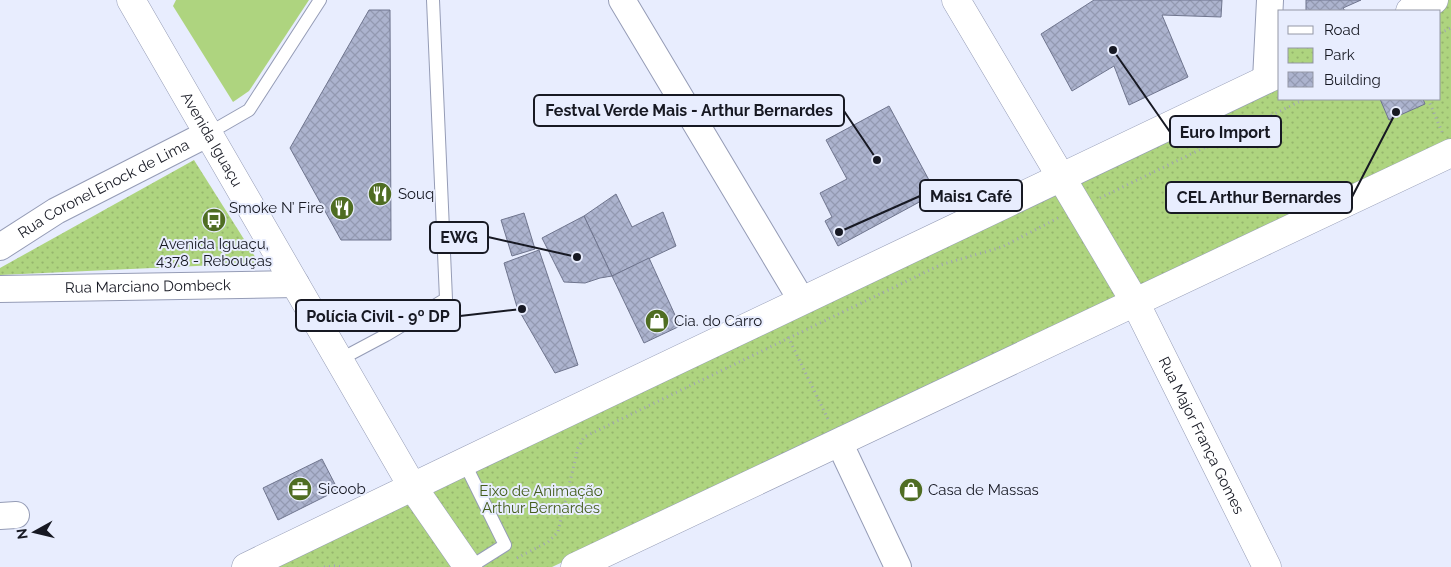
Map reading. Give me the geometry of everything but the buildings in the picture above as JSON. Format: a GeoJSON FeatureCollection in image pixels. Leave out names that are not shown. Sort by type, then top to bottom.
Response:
{"type":"FeatureCollection","features":[{"type":"Feature","properties":{"kind":"main road","name":"Avenida Iguaçu"},"geometry":{"type":"LineString","coordinates":[[131,0],[412,486],[469,567]]}},
{"type":"Feature","properties":{"kind":"main road","name":"Rua Major França Gomes"},"geometry":{"type":"LineString","coordinates":[[956,0],[1135,302],[1267,567]]}},
{"type":"Feature","properties":{"kind":"main road"},"geometry":{"type":"LineString","coordinates":[[1412,10],[1434,0]]}},
{"type":"Feature","properties":{"kind":"main road"},"geometry":{"type":"LineString","coordinates":[[246,567],[1273,76]]}},
{"type":"Feature","properties":{"kind":"main road"},"geometry":{"type":"LineString","coordinates":[[575,567],[1451,153]]}},
{"type":"Feature","properties":{"kind":"street"},"geometry":{"type":"LineString","coordinates":[[622,0],[802,301]]}},
{"type":"Feature","properties":{"kind":"street"},"geometry":{"type":"LineString","coordinates":[[1270,0],[1273,76]]}},
{"type":"Feature","properties":{"kind":"street","name":"Rua Coronel Enock de Lima"},"geometry":{"type":"LineString","coordinates":[[0,247],[56,211],[208,134]]}},
{"type":"Feature","properties":{"kind":"street","name":"Rua Marciano Dombeck"},"geometry":{"type":"LineString","coordinates":[[0,289],[296,284]]}},
{"type":"Feature","properties":{"kind":"street"},"geometry":{"type":"LineString","coordinates":[[838,442],[898,567]]}},
{"type":"Feature","properties":{"kind":"lane"},"geometry":{"type":"LineString","coordinates":[[208,134],[249,110],[320,0]]}},
{"type":"Feature","properties":{"kind":"lane"},"geometry":{"type":"LineString","coordinates":[[339,360],[386,335],[446,299],[433,0]]}},
{"type":"Feature","properties":{"kind":"lane"},"geometry":{"type":"LineString","coordinates":[[464,462],[505,546],[469,567]]}},
{"type":"Feature","properties":{"kind":"path"},"geometry":{"type":"LineString","coordinates":[[1110,192],[1302,100]]}},
{"type":"Feature","properties":{"kind":"path"},"geometry":{"type":"LineString","coordinates":[[1428,100],[1451,153]]}},
{"type":"Feature","properties":{"kind":"path"},"geometry":{"type":"LineString","coordinates":[[512,560],[548,542],[558,532],[578,448],[584,437],[940,265],[1002,247],[1039,228]]}},
{"type":"Feature","properties":{"kind":"path"},"geometry":{"type":"LineString","coordinates":[[776,313],[838,442]]}},
{"type":"Feature","properties":{"kind":"path"},"geometry":{"type":"LineString","coordinates":[[324,567],[344,567]]}},
{"type":"Feature","properties":{"kind":"green space"},"geometry":{"type":"Polygon","coordinates":[[[176,0],[309,0],[249,91],[233,102],[173,6],[176,0]]]}},
{"type":"Feature","properties":{"kind":"green space","name":"Eixo de Animação Arthur Bernardes"},"geometry":{"type":"Polygon","coordinates":[[[1451,0],[1451,143],[552,567],[251,567],[1278,84],[1278,100],[1441,100],[1441,10],[1426,10],[1451,0]]]}},
{"type":"Feature","properties":{"kind":"green space"},"geometry":{"type":"Polygon","coordinates":[[[194,160],[259,263],[0,275],[0,268],[194,160]]]}},
{"type":"Feature","properties":{"kind":"place","name":"Euro Import"},"geometry":{"type":"Point","coordinates":[1113,50]}},
{"type":"Feature","properties":{"kind":"place","name":"CEL Arthur Bernardes"},"geometry":{"type":"Point","coordinates":[1396,112]}},
{"type":"Feature","properties":{"kind":"place","name":"Festval Verde Mais - Arthur Bernardes"},"geometry":{"type":"Point","coordinates":[877,160]}},
{"type":"Feature","properties":{"kind":"place","name":"Souq"},"geometry":{"type":"Point","coordinates":[380,194]}},
{"type":"Feature","properties":{"kind":"place","name":"Smoke N’ Fire"},"geometry":{"type":"Point","coordinates":[342,208]}},
{"type":"Feature","properties":{"kind":"place","name":"Avenida Iguaçu, 4378 - Rebouças"},"geometry":{"type":"Point","coordinates":[214,220]}},
{"type":"Feature","properties":{"kind":"place","name":"Mais1 Café"},"geometry":{"type":"Point","coordinates":[839,232]}},
{"type":"Feature","properties":{"kind":"place","name":"EWG"},"geometry":{"type":"Point","coordinates":[577,257]}},
{"type":"Feature","properties":{"kind":"place","name":"Polícia Civil - 9º DP"},"geometry":{"type":"Point","coordinates":[522,309]}},
{"type":"Feature","properties":{"kind":"place","name":"Cia. do Carro"},"geometry":{"type":"Point","coordinates":[657,321]}},
{"type":"Feature","properties":{"kind":"place","name":"Sicoob"},"geometry":{"type":"Point","coordinates":[300,489]}},
{"type":"Feature","properties":{"kind":"place","name":"Casa de Massas"},"geometry":{"type":"Point","coordinates":[911,490]}}]}
